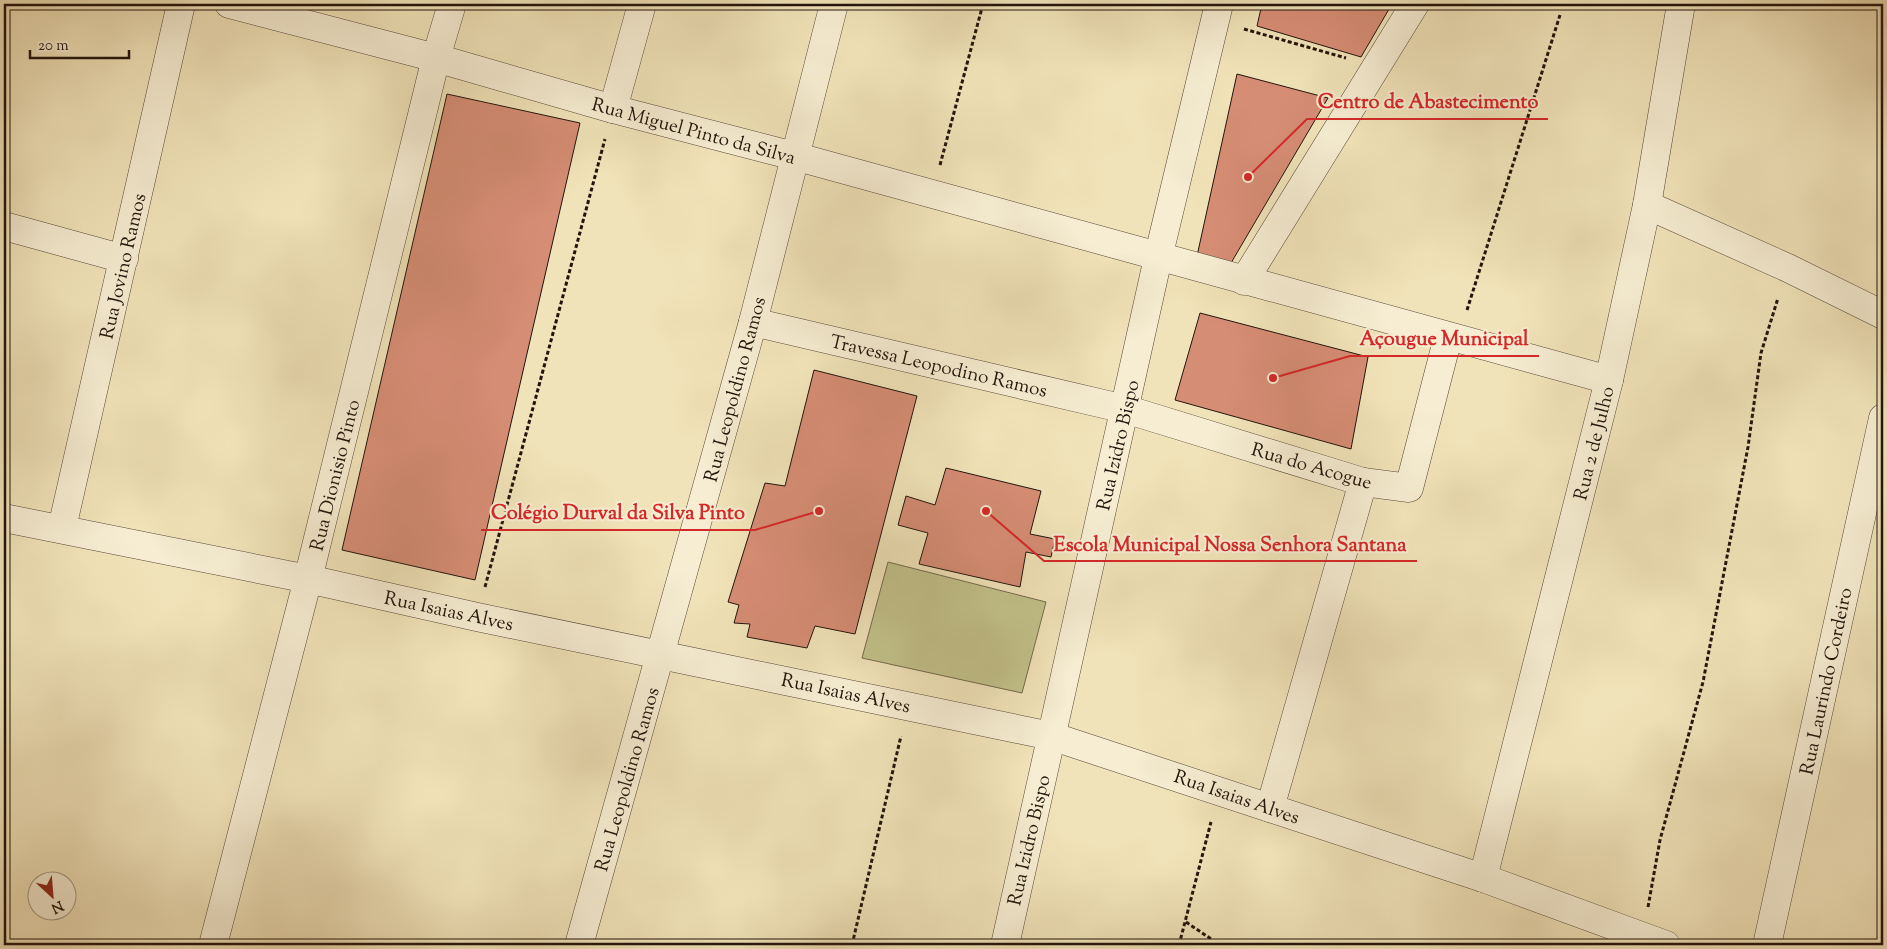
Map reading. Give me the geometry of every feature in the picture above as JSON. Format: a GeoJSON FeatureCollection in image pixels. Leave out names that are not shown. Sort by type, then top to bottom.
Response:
{"type":"FeatureCollection","features":[{"type":"Feature","properties":{"kind":"street","name":"Rua Jovino Ramos"},"geometry":{"type":"LineString","coordinates":[[62,528],[181,4]]}},
{"type":"Feature","properties":{"kind":"street","name":"Rua Miguel Pinto da Silva"},"geometry":{"type":"LineString","coordinates":[[230,4],[436,58],[613,109],[794,156],[1158,258]]}},
{"type":"Feature","properties":{"kind":"street","name":"Rua Dionisio Pinto"},"geometry":{"type":"LineString","coordinates":[[213,945],[308,579],[436,58],[452,4]]}},
{"type":"Feature","properties":{"kind":"street"},"geometry":{"type":"LineString","coordinates":[[613,109],[642,4]]}},
{"type":"Feature","properties":{"kind":"street","name":"Rua Leopoldino Ramos"},"geometry":{"type":"LineString","coordinates":[[579,945],[662,654],[753,322],[834,4]]}},
{"type":"Feature","properties":{"kind":"street"},"geometry":{"type":"LineString","coordinates":[[1244,280],[1415,4]]}},
{"type":"Feature","properties":{"kind":"street","name":"Rua 2 de Julho"},"geometry":{"type":"LineString","coordinates":[[1483,878],[1609,380],[1647,205],[1681,4]]}},
{"type":"Feature","properties":{"kind":"street","name":"Rua Izidro Bispo"},"geometry":{"type":"LineString","coordinates":[[1005,945],[1158,258],[1217,12]]}},
{"type":"Feature","properties":{"kind":"street"},"geometry":{"type":"LineString","coordinates":[[1647,205],[1788,268],[1883,315]]}},
{"type":"Feature","properties":{"kind":"street"},"geometry":{"type":"LineString","coordinates":[[4,226],[124,259]]}},
{"type":"Feature","properties":{"kind":"street"},"geometry":{"type":"LineString","coordinates":[[1158,258],[1609,380]]}},
{"type":"Feature","properties":{"kind":"street","name":"Travessa Leopodino Ramos"},"geometry":{"type":"LineString","coordinates":[[753,322],[1125,409]]}},
{"type":"Feature","properties":{"kind":"street","name":"Rua do Acogue"},"geometry":{"type":"LineString","coordinates":[[1125,409],[1363,482],[1409,488],[1453,338]]}},
{"type":"Feature","properties":{"kind":"street","name":"Rua Laurindo Cordeiro"},"geometry":{"type":"LineString","coordinates":[[1767,945],[1883,418]]}},
{"type":"Feature","properties":{"kind":"street"},"geometry":{"type":"LineString","coordinates":[[1270,808],[1363,482]]}},
{"type":"Feature","properties":{"kind":"street","name":"Rua Isaias Alves"},"geometry":{"type":"LineString","coordinates":[[4,518],[62,528],[308,579],[477,617],[1052,736],[1483,878],[1655,941]]}},
{"type":"Feature","properties":{"kind":"path"},"geometry":{"type":"LineString","coordinates":[[932,194],[983,4]]}},
{"type":"Feature","properties":{"kind":"path"},"geometry":{"type":"LineString","coordinates":[[1217,12],[1376,67]]}},
{"type":"Feature","properties":{"kind":"path"},"geometry":{"type":"LineString","coordinates":[[1453,338],[1560,15]]}},
{"type":"Feature","properties":{"kind":"path"},"geometry":{"type":"LineString","coordinates":[[477,617],[613,109]]}},
{"type":"Feature","properties":{"kind":"path"},"geometry":{"type":"LineString","coordinates":[[1655,941],[1660,840],[1703,682],[1748,447],[1761,353],[1788,268]]}},
{"type":"Feature","properties":{"kind":"path"},"geometry":{"type":"LineString","coordinates":[[852,945],[908,705]]}},
{"type":"Feature","properties":{"kind":"path"},"geometry":{"type":"LineString","coordinates":[[1179,945],[1219,790]]}},
{"type":"Feature","properties":{"kind":"path"},"geometry":{"type":"LineString","coordinates":[[1186,922],[1220,945]]}},
{"type":"Feature","properties":{"kind":"shaded area"},"geometry":{"type":"Polygon","coordinates":[[[888,562],[1046,602],[1022,693],[862,658],[888,562]]]}},
{"type":"Feature","properties":{"kind":"building"},"geometry":{"type":"Polygon","coordinates":[[[1262,4],[1392,4],[1361,57],[1257,26],[1262,4]]]}},
{"type":"Feature","properties":{"kind":"building"},"geometry":{"type":"Polygon","coordinates":[[[1237,74],[1328,98],[1231,263],[1197,256],[1237,74]]]}},
{"type":"Feature","properties":{"kind":"building"},"geometry":{"type":"Polygon","coordinates":[[[447,94],[580,123],[475,580],[342,550],[447,94]]]}},
{"type":"Feature","properties":{"kind":"building"},"geometry":{"type":"Polygon","coordinates":[[[1200,313],[1368,357],[1351,449],[1175,400],[1200,313]]]}},
{"type":"Feature","properties":{"kind":"building"},"geometry":{"type":"Polygon","coordinates":[[[814,370],[917,396],[855,634],[815,626],[807,648],[747,637],[750,624],[734,623],[739,605],[728,602],[765,483],[785,486],[814,370]]]}},
{"type":"Feature","properties":{"kind":"building"},"geometry":{"type":"Polygon","coordinates":[[[946,468],[1041,491],[1030,534],[1055,539],[1051,557],[1026,552],[1020,587],[919,564],[928,533],[898,525],[906,496],[935,505],[946,468]]]}},
{"type":"Feature","properties":{"kind":"place","name":"Centro de Abastecimento"},"geometry":{"type":"Point","coordinates":[1248,177]}},
{"type":"Feature","properties":{"kind":"place","name":"Açougue Municipal"},"geometry":{"type":"Point","coordinates":[1273,378]}},
{"type":"Feature","properties":{"kind":"place","name":"Colégio Durval da Silva Pinto"},"geometry":{"type":"Point","coordinates":[819,511]}},
{"type":"Feature","properties":{"kind":"place","name":"Escola Municipal Nossa Senhora Santana"},"geometry":{"type":"Point","coordinates":[986,511]}}]}
